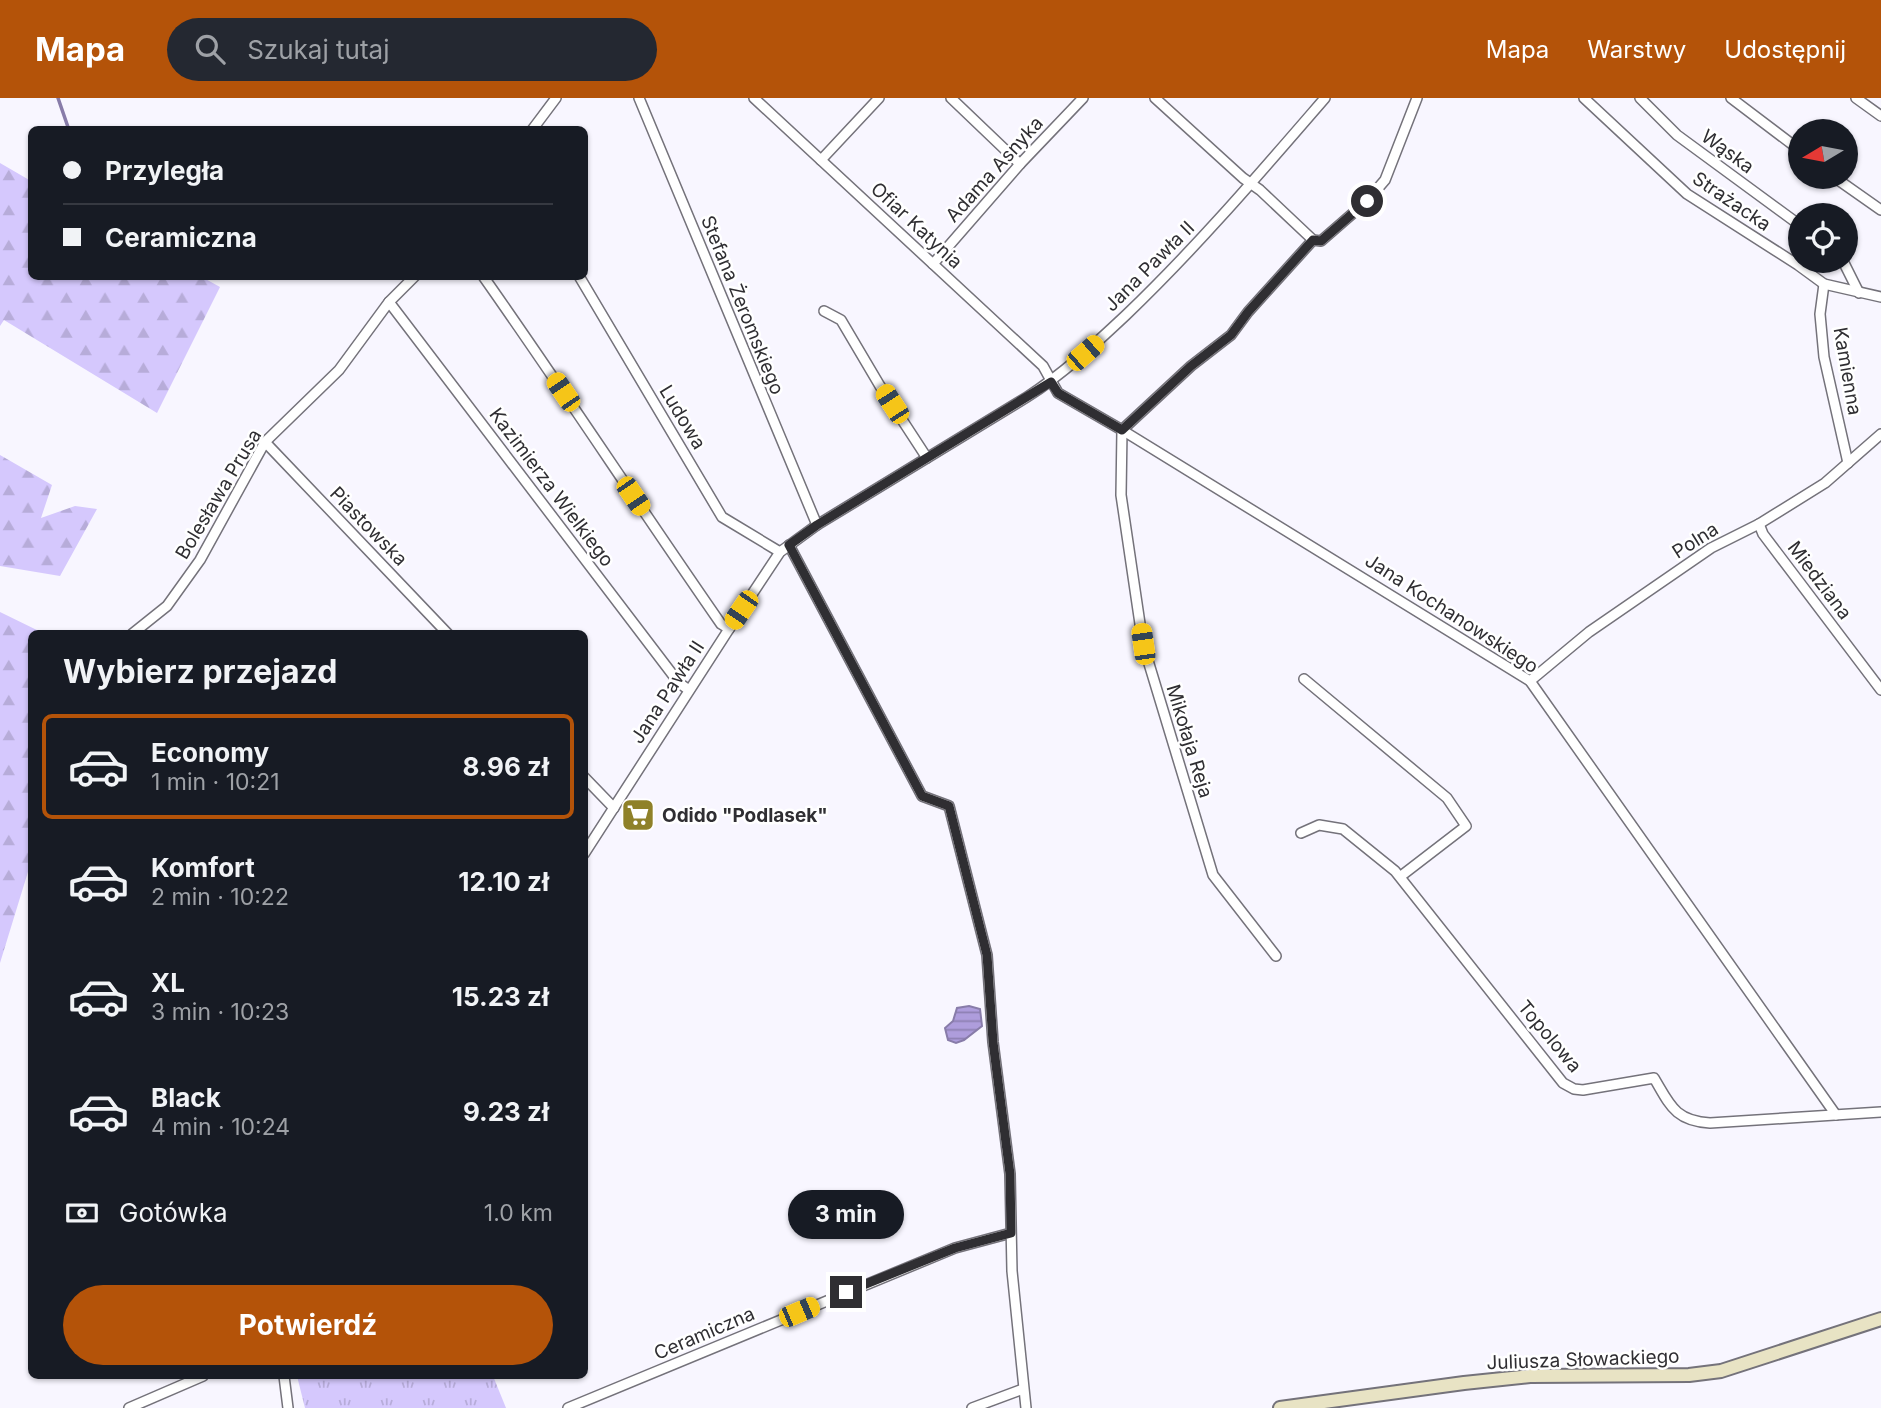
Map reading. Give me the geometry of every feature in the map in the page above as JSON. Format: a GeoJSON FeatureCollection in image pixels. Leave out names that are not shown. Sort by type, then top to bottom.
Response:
{"type":"FeatureCollection","features":[{"type":"Feature","properties":{"kind":"street"},"geometry":{"type":"LineString","coordinates":[[535,126],[556,98]]}},
{"type":"Feature","properties":{"kind":"street","name":"Stefana Żeromskiego"},"geometry":{"type":"LineString","coordinates":[[639,98],[817,525]]}},
{"type":"Feature","properties":{"kind":"street","name":"Ofiar Katynia"},"geometry":{"type":"LineString","coordinates":[[754,98],[1043,366],[1051,382]]}},
{"type":"Feature","properties":{"kind":"street"},"geometry":{"type":"LineString","coordinates":[[821,160],[879,98]]}},
{"type":"Feature","properties":{"kind":"street"},"geometry":{"type":"LineString","coordinates":[[951,98],[1020,164]]}},
{"type":"Feature","properties":{"kind":"street","name":"Adama Asnyka"},"geometry":{"type":"LineString","coordinates":[[933,264],[1020,164],[1083,98]]}},
{"type":"Feature","properties":{"kind":"street"},"geometry":{"type":"LineString","coordinates":[[1155,98],[1313,240],[1321,241],[1367,201],[1385,180],[1417,98]]}},
{"type":"Feature","properties":{"kind":"street","name":"Jana Pawła II"},"geometry":{"type":"LineString","coordinates":[[588,848],[780,552],[817,525],[1051,382],[1153,289],[1251,184],[1325,98]]}},
{"type":"Feature","properties":{"kind":"street","name":"Strażacka"},"geometry":{"type":"LineString","coordinates":[[1584,98],[1687,194],[1824,284],[1881,297]]}},
{"type":"Feature","properties":{"kind":"street","name":"Wąska"},"geometry":{"type":"LineString","coordinates":[[1640,98],[1677,135],[1788,216]]}},
{"type":"Feature","properties":{"kind":"street"},"geometry":{"type":"LineString","coordinates":[[1731,98],[1788,141]]}},
{"type":"Feature","properties":{"kind":"street"},"geometry":{"type":"LineString","coordinates":[[1856,98],[1881,116]]}},
{"type":"Feature","properties":{"kind":"street"},"geometry":{"type":"LineString","coordinates":[[1851,189],[1881,210]]}},
{"type":"Feature","properties":{"kind":"street"},"geometry":{"type":"LineString","coordinates":[[1122,430],[1191,366],[1231,335],[1248,312],[1313,240]]}},
{"type":"Feature","properties":{"kind":"street"},"geometry":{"type":"LineString","coordinates":[[1849,273],[1859,293]]}},
{"type":"Feature","properties":{"kind":"street","name":"Bolesława Prusa"},"geometry":{"type":"LineString","coordinates":[[137,630],[167,606],[200,560],[265,442],[339,370],[389,302],[411,280]]}},
{"type":"Feature","properties":{"kind":"street"},"geometry":{"type":"LineString","coordinates":[[486,280],[654,528],[721,624],[729,629]]}},
{"type":"Feature","properties":{"kind":"street","name":"Ludowa"},"geometry":{"type":"LineString","coordinates":[[581,280],[722,517],[780,552]]}},
{"type":"Feature","properties":{"kind":"street","name":"Kamienna"},"geometry":{"type":"LineString","coordinates":[[1824,284],[1820,314],[1824,357],[1848,463]]}},
{"type":"Feature","properties":{"kind":"street","name":"Kazimierza Wielkiego"},"geometry":{"type":"LineString","coordinates":[[389,302],[671,672],[689,690]]}},
{"type":"Feature","properties":{"kind":"street"},"geometry":{"type":"LineString","coordinates":[[824,311],[841,320],[927,458]]}},
{"type":"Feature","properties":{"kind":"street","name":"Jana Kochanowskiego"},"geometry":{"type":"LineString","coordinates":[[1051,382],[1058,393],[1530,681],[1836,1115]]}},
{"type":"Feature","properties":{"kind":"street","name":"Mikołaja Reja"},"geometry":{"type":"LineString","coordinates":[[1122,430],[1121,495],[1143,644],[1213,875],[1276,956]]}},
{"type":"Feature","properties":{"kind":"street","name":"Polna"},"geometry":{"type":"LineString","coordinates":[[1530,681],[1589,632],[1711,548],[1759,524],[1825,483],[1881,434]]}},
{"type":"Feature","properties":{"kind":"street","name":"Piastowska"},"geometry":{"type":"LineString","coordinates":[[265,442],[444,630]]}},
{"type":"Feature","properties":{"kind":"street","name":"Miedziana"},"geometry":{"type":"LineString","coordinates":[[1759,524],[1763,534],[1881,690]]}},
{"type":"Feature","properties":{"kind":"street"},"geometry":{"type":"LineString","coordinates":[[789,545],[922,796],[949,806],[987,955],[993,1042],[1010,1174],[1012,1271],[1026,1408]]}},
{"type":"Feature","properties":{"kind":"street"},"geometry":{"type":"LineString","coordinates":[[1304,680],[1447,798],[1466,826],[1401,876]]}},
{"type":"Feature","properties":{"kind":"street"},"geometry":{"type":"LineString","coordinates":[[588,781],[614,808]]}},
{"type":"Feature","properties":{"kind":"street","name":"Topolowa"},"geometry":{"type":"LineString","coordinates":[[1301,833],[1319,825],[1343,829],[1401,876],[1563,1083],[1574,1089],[1583,1090],[1654,1078],[1672,1109],[1682,1118],[1695,1122],[1881,1112]]}},
{"type":"Feature","properties":{"kind":"street","name":"Ceramiczna"},"geometry":{"type":"LineString","coordinates":[[568,1408],[592,1404],[870,1282],[955,1248],[1011,1233]]}},
{"type":"Feature","properties":{"kind":"street","name":"Juliusza Słowackiego"},"geometry":{"type":"LineString","coordinates":[[1280,1408],[1530,1376],[1707,1374],[1881,1319]]}},
{"type":"Feature","properties":{"kind":"street"},"geometry":{"type":"LineString","coordinates":[[130,1408],[196,1379]]}},
{"type":"Feature","properties":{"kind":"street"},"geometry":{"type":"LineString","coordinates":[[284,1379],[288,1408]]}},
{"type":"Feature","properties":{"kind":"street"},"geometry":{"type":"LineString","coordinates":[[972,1408],[1023,1389]]}},
{"type":"Feature","properties":{"kind":"green space"},"geometry":{"type":"Polygon","coordinates":[[[0,163],[28,179],[28,280],[207,280],[220,287],[157,413],[4,320],[0,326],[0,163]]]}},
{"type":"Feature","properties":{"kind":"green space"},"geometry":{"type":"Polygon","coordinates":[[[0,455],[52,485],[41,518],[75,506],[97,509],[60,576],[0,566],[0,455]]]}},
{"type":"Feature","properties":{"kind":"green space"},"geometry":{"type":"Polygon","coordinates":[[[0,612],[37,630],[28,630],[28,872],[0,963],[0,612]]]}},
{"type":"Feature","properties":{"kind":"green space"},"geometry":{"type":"Polygon","coordinates":[[[298,1379],[494,1379],[506,1408],[305,1408],[298,1379]]]}},
{"type":"Feature","properties":{"kind":"shaded area"},"geometry":{"type":"Polygon","coordinates":[[[969,1006],[980,1009],[982,1026],[964,1040],[956,1043],[948,1040],[945,1028],[953,1021],[957,1008],[969,1006]]]}},
{"type":"Feature","properties":{"kind":"waterway"},"geometry":{"type":"LineString","coordinates":[[58,98],[68,126]]}},
{"type":"Feature","properties":{"kind":"place","name":"Odido \"Podlasek\""},"geometry":{"type":"Point","coordinates":[638,815]}},
{"type":"Feature","properties":{"kind":"route"},"geometry":{"type":"LineString","coordinates":[[846,1292],[955,1248],[1011,1233],[1010,1174],[993,1042],[987,955],[949,806],[922,796],[789,545],[817,525],[1051,382],[1058,393],[1071,402],[1122,430],[1191,366],[1231,335],[1248,312],[1313,240],[1321,241],[1367,201]]}}]}
